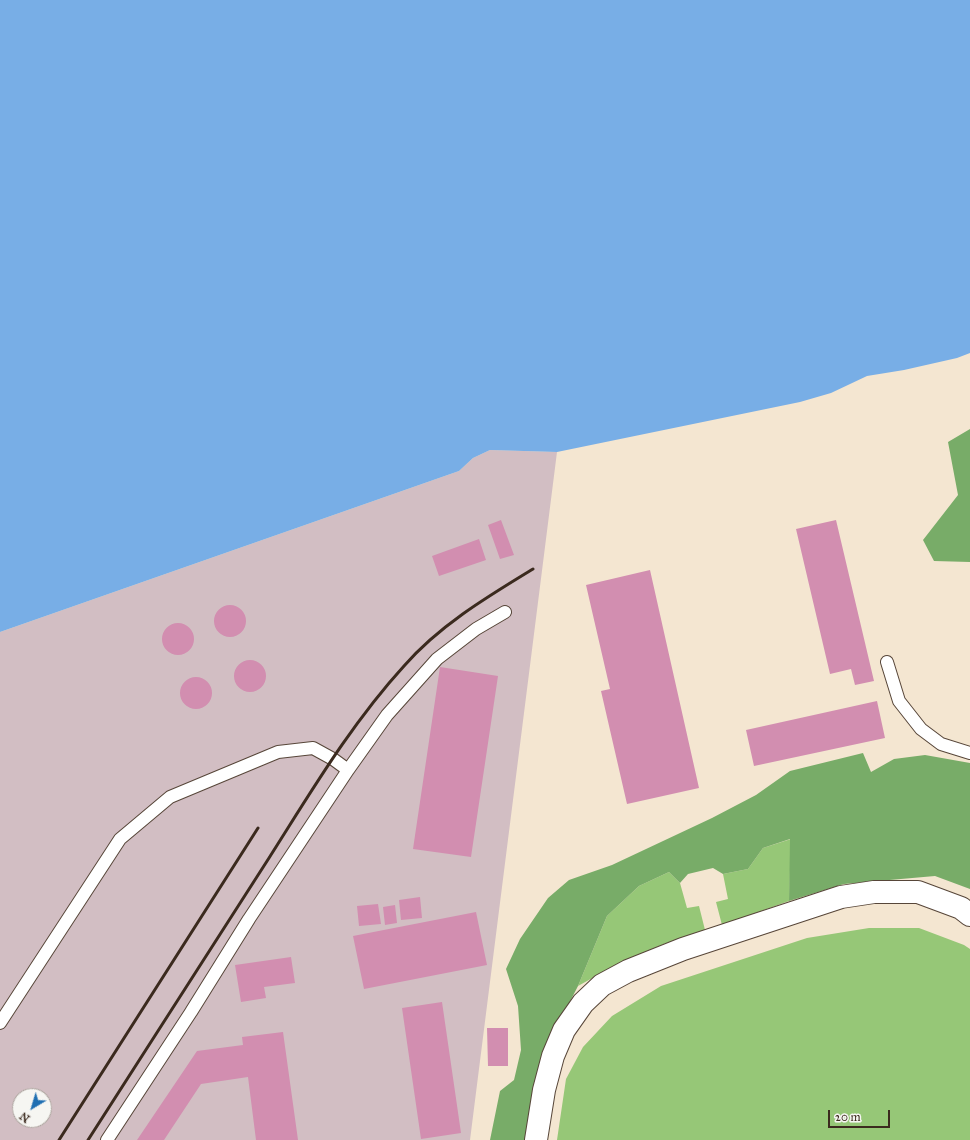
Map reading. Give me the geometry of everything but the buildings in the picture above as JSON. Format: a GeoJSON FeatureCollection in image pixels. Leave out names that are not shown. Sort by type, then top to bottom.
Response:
{"type":"FeatureCollection","features":[{"type":"Feature","properties":{"kind":"street"},"geometry":{"type":"LineString","coordinates":[[536,1140],[544,1090],[553,1056],[564,1030],[583,1003],[602,985],[628,971],[683,949],[841,897],[874,892],[918,892],[961,908],[970,915]]}},
{"type":"Feature","properties":{"kind":"lane"},"geometry":{"type":"LineString","coordinates":[[106,1140],[191,1012],[249,919],[348,770],[387,715],[437,659],[476,629],[505,612]]}},
{"type":"Feature","properties":{"kind":"lane"},"geometry":{"type":"LineString","coordinates":[[887,662],[899,701],[921,729],[942,744],[970,753]]}},
{"type":"Feature","properties":{"kind":"lane"},"geometry":{"type":"LineString","coordinates":[[0,1023],[120,839],[170,797],[278,752],[313,748],[333,759],[348,770]]}},
{"type":"Feature","properties":{"kind":"shaded area"},"geometry":{"type":"Polygon","coordinates":[[[490,450],[557,452],[470,1140],[0,1140],[0,632],[459,471],[473,458],[490,450]]]}},
{"type":"Feature","properties":{"kind":"green space"},"geometry":{"type":"Polygon","coordinates":[[[970,429],[970,562],[934,561],[923,540],[958,495],[948,442],[970,429]]]}},
{"type":"Feature","properties":{"kind":"green space"},"geometry":{"type":"Polygon","coordinates":[[[863,753],[871,772],[894,759],[925,755],[970,763],[970,889],[935,876],[844,884],[789,901],[790,839],[763,848],[748,869],[723,874],[713,868],[688,874],[680,883],[669,872],[639,886],[607,916],[578,986],[559,1023],[528,1140],[490,1140],[500,1091],[514,1080],[521,1050],[518,1006],[506,969],[520,939],[548,898],[569,880],[612,865],[712,818],[756,795],[790,771],[863,753]]]}},
{"type":"Feature","properties":{"kind":"green space"},"geometry":{"type":"Polygon","coordinates":[[[791,839],[789,901],[722,925],[716,902],[728,899],[723,874],[748,869],[763,848],[791,839]]]}},
{"type":"Feature","properties":{"kind":"green space"},"geometry":{"type":"Polygon","coordinates":[[[669,872],[680,883],[687,908],[699,906],[705,930],[664,944],[614,966],[578,986],[607,916],[639,886],[669,872]]]}},
{"type":"Feature","properties":{"kind":"green space"},"geometry":{"type":"Polygon","coordinates":[[[869,928],[919,928],[964,945],[970,949],[970,1140],[557,1140],[566,1079],[583,1047],[612,1016],[661,986],[807,938],[869,928]]]}},
{"type":"Feature","properties":{"kind":"water"},"geometry":{"type":"Polygon","coordinates":[[[0,0],[970,0],[970,353],[957,358],[904,370],[867,376],[831,393],[800,402],[557,452],[490,450],[473,458],[459,471],[0,632],[0,0]]]}},
{"type":"Feature","properties":{"kind":"railway"},"geometry":{"type":"LineString","coordinates":[[88,1140],[332,759],[366,711],[404,666],[433,637],[481,601],[533,569]]}},
{"type":"Feature","properties":{"kind":"railway"},"geometry":{"type":"LineString","coordinates":[[59,1140],[258,828]]}}]}
